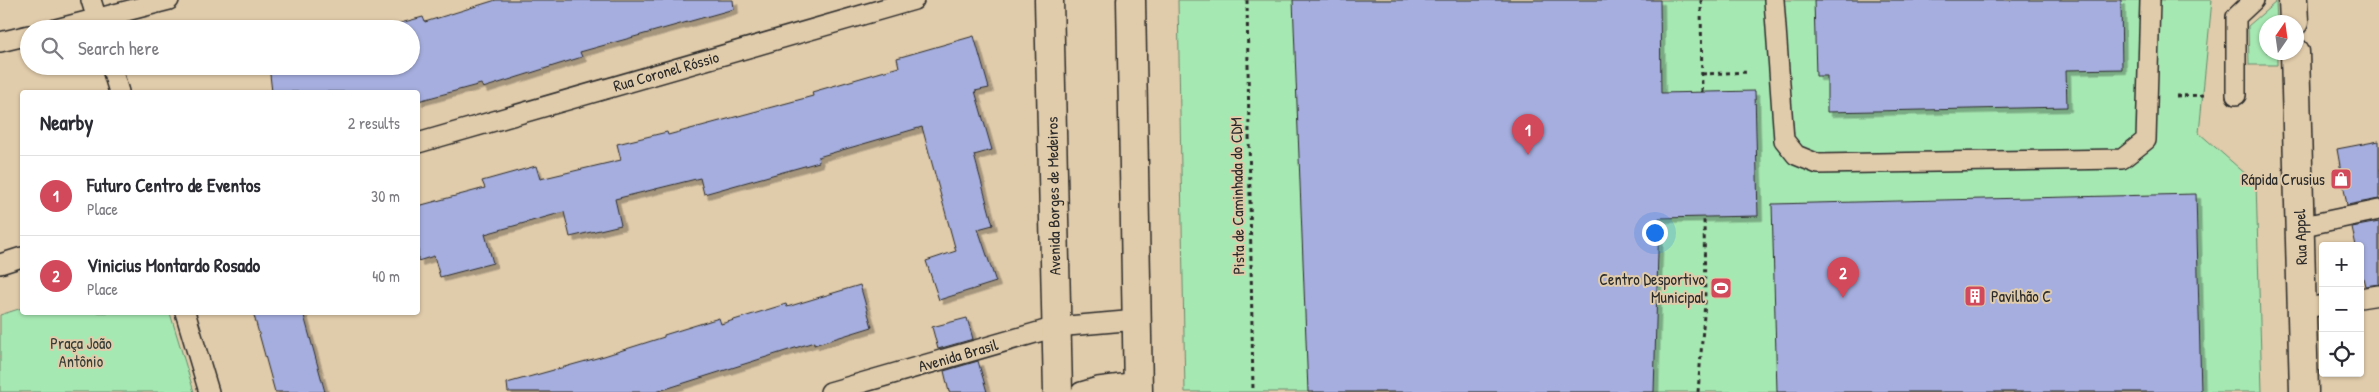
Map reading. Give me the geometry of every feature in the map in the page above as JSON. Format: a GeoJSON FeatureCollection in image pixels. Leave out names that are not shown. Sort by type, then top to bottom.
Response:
{"type":"FeatureCollection","features":[{"type":"Feature","properties":{"kind":"main road","name":"Avenida Borges de Medeiros"},"geometry":{"type":"LineString","coordinates":[[1049,0],[1058,392]]}},
{"type":"Feature","properties":{"kind":"main road"},"geometry":{"type":"LineString","coordinates":[[1132,0],[1138,387]]}},
{"type":"Feature","properties":{"kind":"main road"},"geometry":{"type":"LineString","coordinates":[[2293,0],[2294,15]]}},
{"type":"Feature","properties":{"kind":"main road","name":"Rua Appel"},"geometry":{"type":"LineString","coordinates":[[2295,60],[2299,227],[2312,307],[2304,392]]}},
{"type":"Feature","properties":{"kind":"lane"},"geometry":{"type":"LineString","coordinates":[[92,0],[98,20]]}},
{"type":"Feature","properties":{"kind":"lane"},"geometry":{"type":"LineString","coordinates":[[111,20],[169,0]]}},
{"type":"Feature","properties":{"kind":"lane","name":"Rua Coronel Róssio"},"geometry":{"type":"LineString","coordinates":[[420,142],[914,0]]}},
{"type":"Feature","properties":{"kind":"lane"},"geometry":{"type":"LineString","coordinates":[[1774,0],[1784,140],[1796,155],[1818,164],[2122,159],[2146,140],[2150,0]]}},
{"type":"Feature","properties":{"kind":"lane"},"geometry":{"type":"LineString","coordinates":[[2236,95],[2236,17],[2254,0]]}},
{"type":"Feature","properties":{"kind":"lane"},"geometry":{"type":"LineString","coordinates":[[0,42],[20,37]]}},
{"type":"Feature","properties":{"kind":"lane"},"geometry":{"type":"LineString","coordinates":[[114,75],[118,90]]}},
{"type":"Feature","properties":{"kind":"lane"},"geometry":{"type":"LineString","coordinates":[[2299,227],[2379,210]]}},
{"type":"Feature","properties":{"kind":"lane"},"geometry":{"type":"LineString","coordinates":[[0,264],[20,258]]}},
{"type":"Feature","properties":{"kind":"lane"},"geometry":{"type":"LineString","coordinates":[[2364,297],[2379,295]]}},
{"type":"Feature","properties":{"kind":"lane"},"geometry":{"type":"LineString","coordinates":[[186,315],[210,392]]}},
{"type":"Feature","properties":{"kind":"lane","name":"Avenida Brasil"},"geometry":{"type":"LineString","coordinates":[[830,392],[1056,327],[1137,320]]}},
{"type":"Feature","properties":{"kind":"lane"},"geometry":{"type":"LineString","coordinates":[[1081,392],[1098,387],[1138,387]]}},
{"type":"Feature","properties":{"kind":"path","name":"Pista de Caminhada do CDM"},"geometry":{"type":"LineString","coordinates":[[1247,0],[1253,392]]}},
{"type":"Feature","properties":{"kind":"path"},"geometry":{"type":"LineString","coordinates":[[1701,0],[1702,93]]}},
{"type":"Feature","properties":{"kind":"path"},"geometry":{"type":"LineString","coordinates":[[1702,74],[1779,71]]}},
{"type":"Feature","properties":{"kind":"path"},"geometry":{"type":"LineString","coordinates":[[1698,392],[1705,302],[1704,217]]}},
{"type":"Feature","properties":{"kind":"green space","name":"Centro Desportivo Municipal"},"geometry":{"type":"Polygon","coordinates":[[[1178,0],[2212,0],[2199,133],[2256,183],[2262,392],[1185,392],[1178,0]]]}},
{"type":"Feature","properties":{"kind":"green space"},"geometry":{"type":"Polygon","coordinates":[[[2276,2],[2277,15],[2261,15],[2276,2]]]}},
{"type":"Feature","properties":{"kind":"green space"},"geometry":{"type":"Polygon","coordinates":[[[2259,17],[2259,60],[2277,60],[2277,65],[2249,65],[2248,26],[2259,17]]]}},
{"type":"Feature","properties":{"kind":"green space","name":"Praça João Antônio"},"geometry":{"type":"Polygon","coordinates":[[[20,309],[20,315],[171,315],[194,392],[0,392],[0,315],[20,309]]]}},
{"type":"Feature","properties":{"kind":"building"},"geometry":{"type":"Polygon","coordinates":[[[496,0],[733,0],[734,9],[580,52],[582,57],[483,88],[481,84],[420,100],[420,90],[272,90],[270,75],[420,75],[420,20],[412,20],[423,17],[425,22],[496,0]]]}},
{"type":"Feature","properties":{"kind":"building"},"geometry":{"type":"Polygon","coordinates":[[[1293,0],[1660,0],[1661,93],[1755,91],[1758,216],[1659,218],[1654,392],[1308,392],[1293,0]]]}},
{"type":"Feature","properties":{"kind":"building"},"geometry":{"type":"Polygon","coordinates":[[[1814,0],[2121,0],[2122,69],[2066,70],[2067,107],[1827,112],[1827,76],[1816,76],[1814,0]]]}},
{"type":"Feature","properties":{"kind":"building"},"geometry":{"type":"Polygon","coordinates":[[[974,36],[989,88],[975,91],[992,150],[974,155],[993,225],[978,229],[996,282],[939,300],[926,261],[956,251],[922,127],[818,157],[819,162],[704,194],[700,178],[615,199],[621,225],[570,237],[564,212],[485,234],[493,263],[440,277],[434,256],[420,260],[420,205],[485,188],[482,181],[536,166],[540,179],[621,160],[617,144],[667,132],[668,135],[813,96],[812,92],[899,67],[897,58],[974,36]]]}},
{"type":"Feature","properties":{"kind":"building"},"geometry":{"type":"Polygon","coordinates":[[[2379,141],[2379,199],[2347,205],[2337,149],[2379,141]]]}},
{"type":"Feature","properties":{"kind":"building"},"geometry":{"type":"Polygon","coordinates":[[[2196,194],[2201,392],[1777,392],[1772,204],[2196,194]]]}},
{"type":"Feature","properties":{"kind":"building"},"geometry":{"type":"Polygon","coordinates":[[[2379,222],[2379,284],[2365,286],[2364,242],[2355,242],[2352,227],[2379,222]]]}},
{"type":"Feature","properties":{"kind":"building"},"geometry":{"type":"Polygon","coordinates":[[[860,285],[872,327],[814,345],[814,342],[656,392],[508,392],[507,383],[604,356],[719,318],[721,324],[786,304],[787,307],[860,285]]]}},
{"type":"Feature","properties":{"kind":"building"},"geometry":{"type":"Polygon","coordinates":[[[254,315],[304,315],[325,392],[275,392],[254,315]]]}},
{"type":"Feature","properties":{"kind":"building"},"geometry":{"type":"Polygon","coordinates":[[[967,318],[973,339],[938,349],[932,327],[967,318]]]}},
{"type":"Feature","properties":{"kind":"building"},"geometry":{"type":"Polygon","coordinates":[[[978,361],[987,392],[949,392],[944,371],[978,361]]]}},
{"type":"Feature","properties":{"kind":"place","name":"Futuro Centro de Eventos"},"geometry":{"type":"Point","coordinates":[1528,155]}},
{"type":"Feature","properties":{"kind":"place","name":"Rápida Crusius"},"geometry":{"type":"Point","coordinates":[2341,179]}},
{"type":"Feature","properties":{"kind":"place","name":"Centro Desportivo Municipal"},"geometry":{"type":"Point","coordinates":[1721,288]}},
{"type":"Feature","properties":{"kind":"place","name":"Pavilhão C"},"geometry":{"type":"Point","coordinates":[1975,296]}},
{"type":"Feature","properties":{"kind":"place","name":"Vinicius Montardo Rosado"},"geometry":{"type":"Point","coordinates":[1843,298]}}]}
